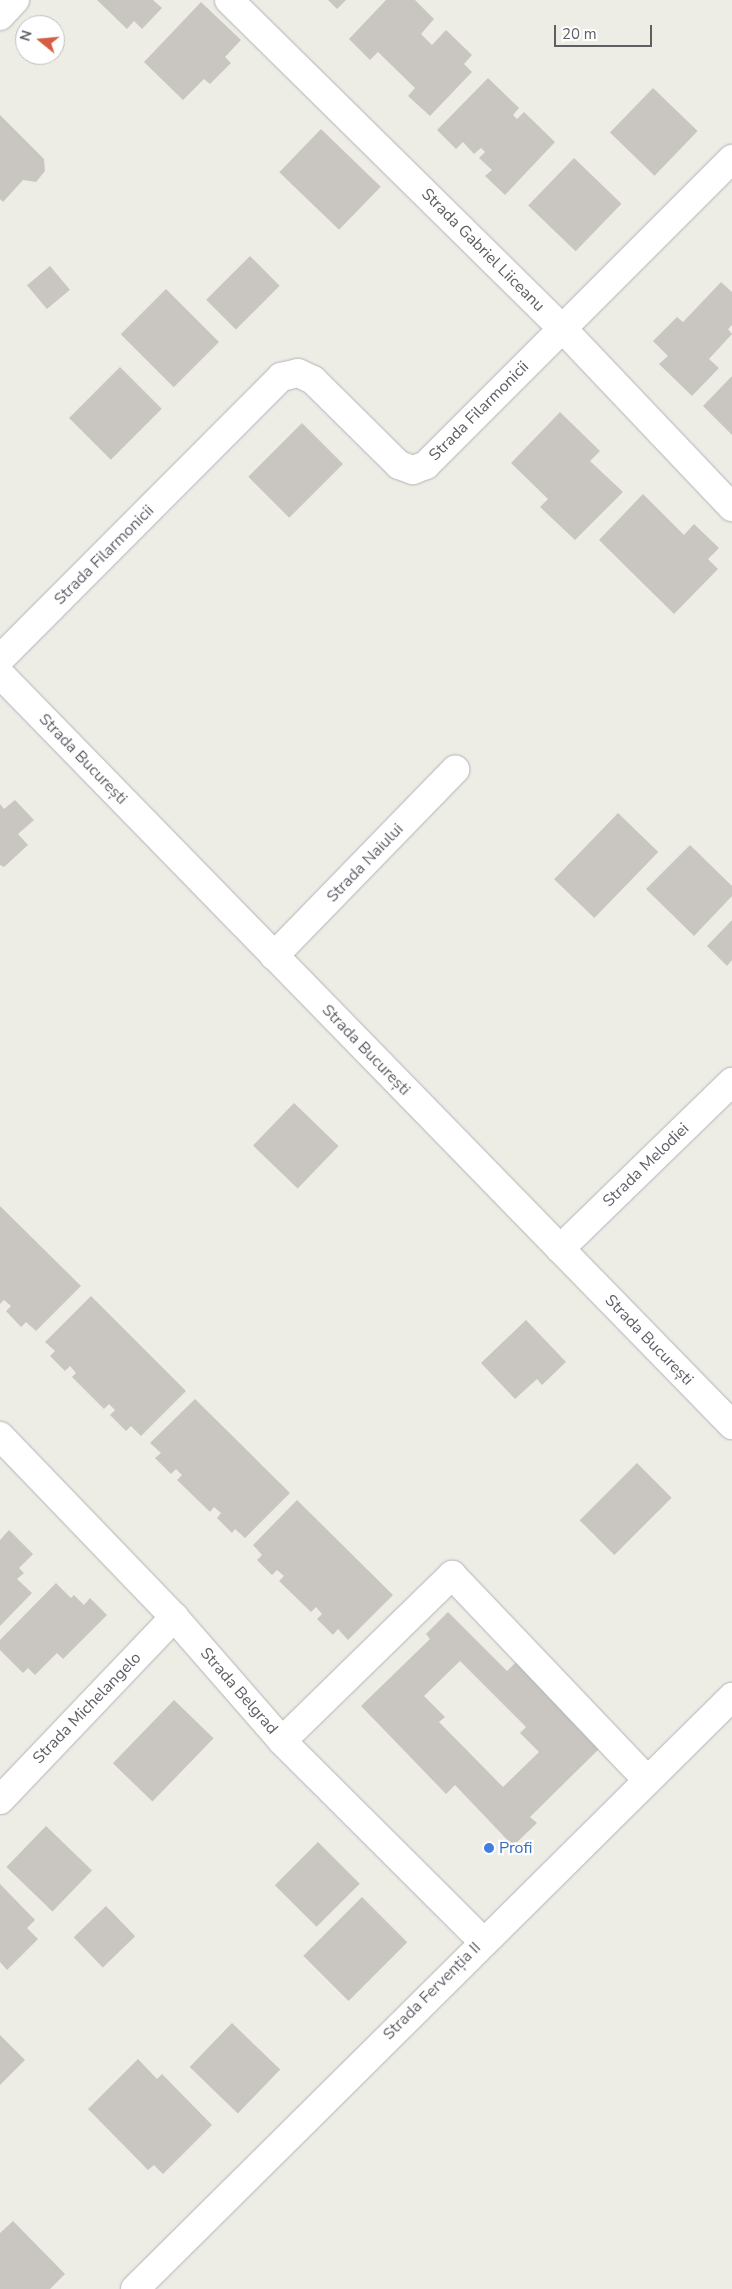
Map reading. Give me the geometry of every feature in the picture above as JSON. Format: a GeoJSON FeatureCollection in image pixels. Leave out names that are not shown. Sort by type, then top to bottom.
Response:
{"type":"FeatureCollection","features":[{"type":"Feature","properties":{"kind":"street"},"geometry":{"type":"LineString","coordinates":[[0,16],[15,0]]}},
{"type":"Feature","properties":{"kind":"street","name":"Strada Gabriel Liiceanu"},"geometry":{"type":"LineString","coordinates":[[229,0],[562,328],[732,506]]}},
{"type":"Feature","properties":{"kind":"street","name":"Strada Filarmonicii"},"geometry":{"type":"LineString","coordinates":[[0,659],[281,377],[298,373],[313,380],[399,465],[413,470],[426,465],[732,159]]}},
{"type":"Feature","properties":{"kind":"street","name":"Strada București"},"geometry":{"type":"LineString","coordinates":[[0,674],[732,1425]]}},
{"type":"Feature","properties":{"kind":"street","name":"Strada Naiului"},"geometry":{"type":"LineString","coordinates":[[274,956],[455,770]]}},
{"type":"Feature","properties":{"kind":"street","name":"Strada Melodiei"},"geometry":{"type":"LineString","coordinates":[[560,1249],[732,1082]]}},
{"type":"Feature","properties":{"kind":"street","name":"Strada Belgrad"},"geometry":{"type":"LineString","coordinates":[[0,1436],[174,1617],[282,1741],[483,1941]]}},
{"type":"Feature","properties":{"kind":"street"},"geometry":{"type":"LineString","coordinates":[[282,1741],[452,1575],[647,1780]]}},
{"type":"Feature","properties":{"kind":"street","name":"Strada Michelangelo"},"geometry":{"type":"LineString","coordinates":[[0,1800],[174,1617]]}},
{"type":"Feature","properties":{"kind":"street","name":"Strada Fervenția II"},"geometry":{"type":"LineString","coordinates":[[136,2289],[483,1941],[732,1696]]}},
{"type":"Feature","properties":{"kind":"building"},"geometry":{"type":"Polygon","coordinates":[[[97,0],[153,0],[162,8],[142,29],[134,21],[127,29],[97,0]]]}},
{"type":"Feature","properties":{"kind":"building"},"geometry":{"type":"Polygon","coordinates":[[[328,0],[346,0],[337,9],[328,0]]]}},
{"type":"Feature","properties":{"kind":"building"},"geometry":{"type":"Polygon","coordinates":[[[386,0],[415,0],[434,19],[421,34],[432,45],[446,30],[472,55],[464,64],[472,72],[430,116],[408,96],[415,88],[378,52],[370,60],[349,39],[386,0]]]}},
{"type":"Feature","properties":{"kind":"building"},"geometry":{"type":"Polygon","coordinates":[[[201,2],[241,40],[225,57],[231,63],[210,84],[204,79],[183,100],[144,62],[201,2]]]}},
{"type":"Feature","properties":{"kind":"building"},"geometry":{"type":"Polygon","coordinates":[[[488,78],[519,108],[513,115],[517,119],[524,112],[555,142],[505,195],[485,176],[492,170],[479,158],[485,152],[481,148],[474,154],[463,142],[456,149],[437,130],[488,78]]]}},
{"type":"Feature","properties":{"kind":"building"},"geometry":{"type":"Polygon","coordinates":[[[653,88],[698,131],[655,176],[610,133],[653,88]]]}},
{"type":"Feature","properties":{"kind":"building"},"geometry":{"type":"Polygon","coordinates":[[[0,115],[44,159],[45,171],[36,182],[23,180],[3,202],[0,199],[0,115]]]}},
{"type":"Feature","properties":{"kind":"building"},"geometry":{"type":"Polygon","coordinates":[[[321,129],[381,187],[339,230],[279,172],[321,129]]]}},
{"type":"Feature","properties":{"kind":"building"},"geometry":{"type":"Polygon","coordinates":[[[574,158],[621,204],[576,251],[528,205],[574,158]]]}},
{"type":"Feature","properties":{"kind":"building"},"geometry":{"type":"Polygon","coordinates":[[[250,256],[280,286],[236,330],[206,300],[250,256]]]}},
{"type":"Feature","properties":{"kind":"building"},"geometry":{"type":"Polygon","coordinates":[[[50,266],[70,290],[47,309],[27,285],[50,266]]]}},
{"type":"Feature","properties":{"kind":"building"},"geometry":{"type":"Polygon","coordinates":[[[721,282],[732,292],[732,325],[728,329],[732,334],[709,359],[719,368],[692,396],[659,364],[668,356],[653,341],[677,317],[683,322],[721,282]]]}},
{"type":"Feature","properties":{"kind":"building"},"geometry":{"type":"Polygon","coordinates":[[[166,289],[219,342],[174,387],[121,334],[166,289]]]}},
{"type":"Feature","properties":{"kind":"building"},"geometry":{"type":"Polygon","coordinates":[[[120,367],[162,409],[111,460],[69,418],[120,367]]]}},
{"type":"Feature","properties":{"kind":"building"},"geometry":{"type":"Polygon","coordinates":[[[732,376],[732,435],[703,406],[732,376]]]}},
{"type":"Feature","properties":{"kind":"building"},"geometry":{"type":"Polygon","coordinates":[[[560,412],[600,451],[590,461],[623,492],[575,540],[540,507],[548,499],[511,463],[560,412]]]}},
{"type":"Feature","properties":{"kind":"building"},"geometry":{"type":"Polygon","coordinates":[[[302,423],[343,464],[289,518],[248,477],[302,423]]]}},
{"type":"Feature","properties":{"kind":"building"},"geometry":{"type":"Polygon","coordinates":[[[643,494],[684,535],[694,524],[719,548],[708,559],[718,569],[674,614],[599,540],[643,494]]]}},
{"type":"Feature","properties":{"kind":"building"},"geometry":{"type":"Polygon","coordinates":[[[15,800],[34,820],[18,834],[28,845],[4,867],[0,865],[0,804],[4,809],[15,800]]]}},
{"type":"Feature","properties":{"kind":"building"},"geometry":{"type":"Polygon","coordinates":[[[618,813],[658,852],[594,918],[554,879],[618,813]]]}},
{"type":"Feature","properties":{"kind":"building"},"geometry":{"type":"Polygon","coordinates":[[[690,845],[732,886],[732,896],[694,936],[646,889],[690,845]]]}},
{"type":"Feature","properties":{"kind":"building"},"geometry":{"type":"Polygon","coordinates":[[[732,920],[732,960],[727,966],[707,946],[732,920]]]}},
{"type":"Feature","properties":{"kind":"building"},"geometry":{"type":"Polygon","coordinates":[[[294,1103],[339,1146],[298,1189],[253,1145],[294,1103]]]}},
{"type":"Feature","properties":{"kind":"building"},"geometry":{"type":"Polygon","coordinates":[[[0,1206],[81,1286],[36,1331],[26,1322],[21,1327],[6,1311],[11,1306],[4,1300],[0,1304],[0,1206]]]}},
{"type":"Feature","properties":{"kind":"building"},"geometry":{"type":"Polygon","coordinates":[[[91,1296],[186,1391],[141,1436],[131,1426],[126,1431],[110,1415],[115,1410],[109,1404],[104,1409],[72,1377],[76,1373],[70,1366],[65,1371],[50,1356],[55,1351],[45,1342],[91,1296]]]}},
{"type":"Feature","properties":{"kind":"building"},"geometry":{"type":"Polygon","coordinates":[[[526,1320],[566,1362],[542,1385],[537,1379],[515,1399],[481,1363],[526,1320]]]}},
{"type":"Feature","properties":{"kind":"building"},"geometry":{"type":"Polygon","coordinates":[[[195,1399],[290,1493],[245,1538],[235,1529],[232,1533],[217,1518],[221,1513],[214,1507],[210,1512],[177,1480],[182,1475],[176,1469],[171,1474],[155,1458],[161,1453],[150,1443],[195,1399]]]}},
{"type":"Feature","properties":{"kind":"building"},"geometry":{"type":"Polygon","coordinates":[[[637,1463],[672,1498],[614,1555],[580,1520],[637,1463]]]}},
{"type":"Feature","properties":{"kind":"building"},"geometry":{"type":"Polygon","coordinates":[[[297,1500],[393,1595],[348,1640],[338,1629],[333,1635],[317,1619],[322,1614],[316,1607],[311,1612],[279,1581],[284,1576],[277,1570],[272,1575],[257,1560],[262,1555],[253,1545],[297,1500]]]}},
{"type":"Feature","properties":{"kind":"building"},"geometry":{"type":"Polygon","coordinates":[[[9,1530],[33,1554],[19,1568],[24,1573],[17,1579],[32,1593],[0,1626],[0,1540],[9,1530]]]}},
{"type":"Feature","properties":{"kind":"building"},"geometry":{"type":"Polygon","coordinates":[[[56,1583],[71,1598],[74,1595],[84,1605],[90,1598],[107,1615],[63,1659],[57,1653],[35,1675],[28,1668],[23,1673],[0,1650],[0,1640],[56,1583]]]}},
{"type":"Feature","properties":{"kind":"building"},"geometry":{"type":"Polygon","coordinates":[[[448,1612],[507,1671],[517,1661],[601,1747],[530,1817],[537,1823],[513,1846],[455,1785],[446,1794],[361,1706],[430,1639],[426,1634],[448,1612]],[[460,1661],[424,1696],[445,1717],[439,1722],[503,1787],[539,1752],[520,1733],[526,1727],[460,1661]]]}},
{"type":"Feature","properties":{"kind":"building"},"geometry":{"type":"Polygon","coordinates":[[[174,1700],[214,1738],[152,1802],[113,1763],[174,1700]]]}},
{"type":"Feature","properties":{"kind":"building"},"geometry":{"type":"Polygon","coordinates":[[[46,1826],[92,1870],[52,1911],[6,1867],[46,1826]]]}},
{"type":"Feature","properties":{"kind":"building"},"geometry":{"type":"Polygon","coordinates":[[[318,1842],[360,1884],[317,1927],[275,1885],[318,1842]]]}},
{"type":"Feature","properties":{"kind":"building"},"geometry":{"type":"Polygon","coordinates":[[[0,1884],[35,1920],[27,1928],[38,1939],[7,1970],[0,1962],[0,1884]]]}},
{"type":"Feature","properties":{"kind":"building"},"geometry":{"type":"Polygon","coordinates":[[[362,1897],[407,1942],[349,2001],[303,1956],[362,1897]]]}},
{"type":"Feature","properties":{"kind":"building"},"geometry":{"type":"Polygon","coordinates":[[[106,1906],[135,1936],[103,1967],[74,1937],[106,1906]]]}},
{"type":"Feature","properties":{"kind":"building"},"geometry":{"type":"Polygon","coordinates":[[[232,2023],[280,2070],[238,2113],[190,2067],[232,2023]]]}},
{"type":"Feature","properties":{"kind":"building"},"geometry":{"type":"Polygon","coordinates":[[[0,2035],[25,2060],[0,2085],[0,2035]]]}},
{"type":"Feature","properties":{"kind":"building"},"geometry":{"type":"Polygon","coordinates":[[[138,2059],[157,2079],[162,2074],[212,2125],[163,2174],[154,2165],[148,2170],[88,2109],[138,2059]]]}},
{"type":"Feature","properties":{"kind":"building"},"geometry":{"type":"Polygon","coordinates":[[[13,2221],[65,2274],[50,2289],[0,2289],[0,2233],[13,2221]]]}},
{"type":"Feature","properties":{"kind":"place","name":"Profi"},"geometry":{"type":"Point","coordinates":[489,1848]}}]}
